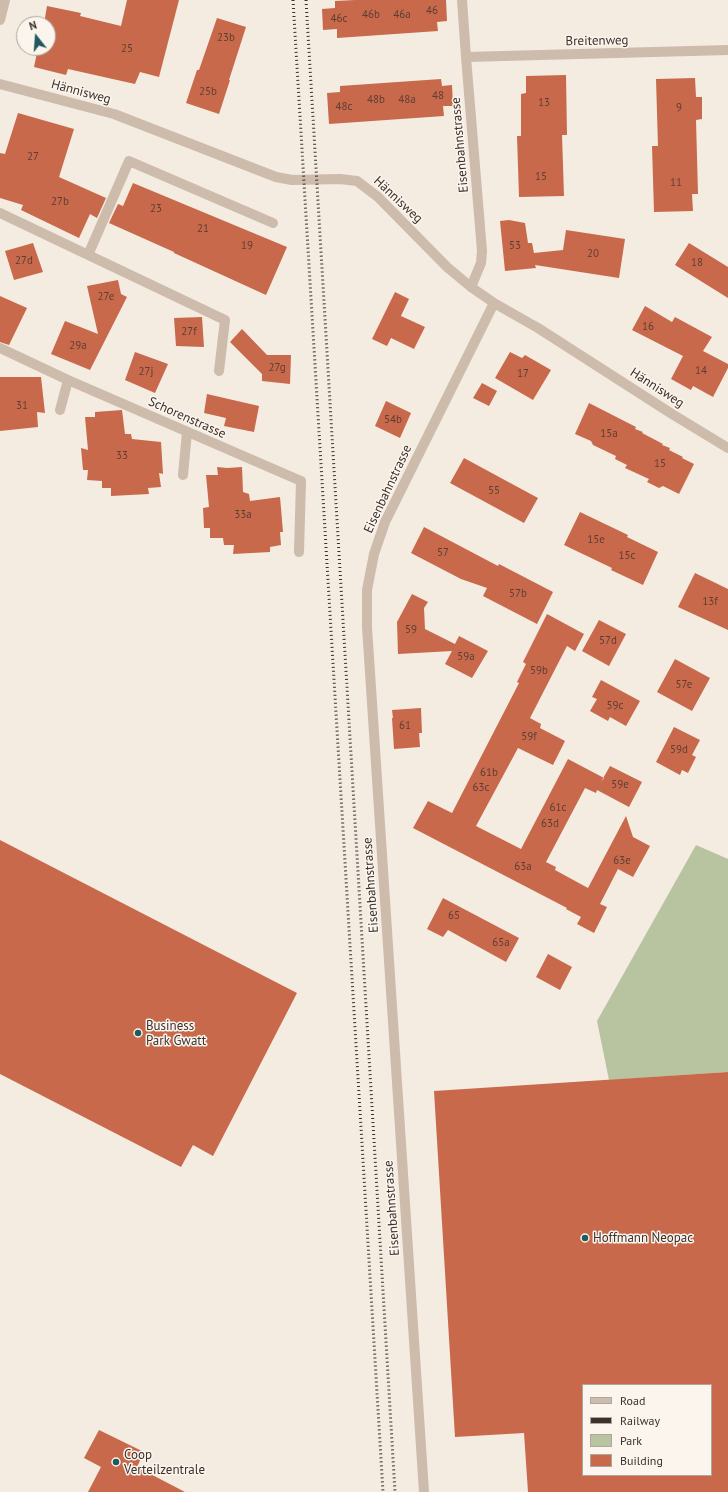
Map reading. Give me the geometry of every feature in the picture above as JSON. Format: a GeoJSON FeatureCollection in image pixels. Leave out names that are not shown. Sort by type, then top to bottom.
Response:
{"type":"FeatureCollection","features":[{"type":"Feature","properties":{"kind":"street"},"geometry":{"type":"LineString","coordinates":[[0,20],[5,0]]}},
{"type":"Feature","properties":{"kind":"street","name":"Eisenbahnstrasse"},"geometry":{"type":"LineString","coordinates":[[462,0],[482,250],[481,263],[472,287]]}},
{"type":"Feature","properties":{"kind":"street","name":"Breitenweg"},"geometry":{"type":"LineString","coordinates":[[466,57],[728,50]]}},
{"type":"Feature","properties":{"kind":"street","name":"Hännisweg"},"geometry":{"type":"LineString","coordinates":[[0,84],[114,114],[276,177],[292,180],[340,179],[357,181],[371,190],[447,267],[472,287],[728,448]]}},
{"type":"Feature","properties":{"kind":"street"},"geometry":{"type":"LineString","coordinates":[[88,255],[129,162],[273,223]]}},
{"type":"Feature","properties":{"kind":"street"},"geometry":{"type":"LineString","coordinates":[[0,213],[225,320],[220,371]]}},
{"type":"Feature","properties":{"kind":"street","name":"Eisenbahnstrasse"},"geometry":{"type":"LineString","coordinates":[[424,1492],[367,627],[368,590],[374,554],[385,522],[494,302]]}},
{"type":"Feature","properties":{"kind":"street","name":"Schorenstrasse"},"geometry":{"type":"LineString","coordinates":[[0,348],[68,380],[301,482],[299,552]]}},
{"type":"Feature","properties":{"kind":"street"},"geometry":{"type":"LineString","coordinates":[[60,410],[68,380]]}},
{"type":"Feature","properties":{"kind":"street"},"geometry":{"type":"LineString","coordinates":[[183,475],[187,432]]}},
{"type":"Feature","properties":{"kind":"green space"},"geometry":{"type":"Polygon","coordinates":[[[696,845],[728,859],[728,1072],[609,1080],[597,1021],[696,845]]]}},
{"type":"Feature","properties":{"kind":"building"},"geometry":{"type":"Polygon","coordinates":[[[127,0],[179,0],[159,77],[140,72],[135,84],[68,69],[66,75],[34,67],[36,56],[56,56],[56,16],[45,16],[47,6],[81,13],[80,16],[121,26],[127,0]]]}},
{"type":"Feature","properties":{"kind":"building"},"geometry":{"type":"Polygon","coordinates":[[[446,0],[447,21],[437,22],[438,31],[337,38],[337,29],[323,30],[322,9],[335,8],[335,1],[446,0]]]}},
{"type":"Feature","properties":{"kind":"building"},"geometry":{"type":"Polygon","coordinates":[[[217,18],[246,27],[219,114],[186,103],[217,18]]]}},
{"type":"Feature","properties":{"kind":"building"},"geometry":{"type":"Polygon","coordinates":[[[566,75],[567,135],[562,135],[564,196],[519,197],[517,136],[521,136],[521,94],[526,93],[526,76],[566,75]]]}},
{"type":"Feature","properties":{"kind":"building"},"geometry":{"type":"Polygon","coordinates":[[[695,78],[696,97],[702,97],[702,119],[696,120],[698,194],[692,194],[693,211],[654,212],[652,146],[658,146],[656,79],[695,78]]]}},
{"type":"Feature","properties":{"kind":"building"},"geometry":{"type":"Polygon","coordinates":[[[441,79],[442,86],[452,85],[453,106],[443,106],[444,116],[329,124],[327,93],[340,92],[340,86],[441,79]]]}},
{"type":"Feature","properties":{"kind":"building"},"geometry":{"type":"Polygon","coordinates":[[[18,113],[74,129],[59,177],[106,198],[97,218],[90,214],[79,238],[21,210],[23,205],[0,198],[0,153],[5,154],[18,113]]]}},
{"type":"Feature","properties":{"kind":"building"},"geometry":{"type":"Polygon","coordinates":[[[133,183],[287,247],[266,295],[109,223],[118,204],[123,206],[133,183]]]}},
{"type":"Feature","properties":{"kind":"building"},"geometry":{"type":"Polygon","coordinates":[[[509,220],[525,223],[528,243],[532,243],[534,253],[563,250],[566,230],[625,239],[619,278],[535,265],[536,268],[505,271],[500,221],[509,220]]]}},
{"type":"Feature","properties":{"kind":"building"},"geometry":{"type":"Polygon","coordinates":[[[33,243],[43,272],[14,280],[5,251],[33,243]]]}},
{"type":"Feature","properties":{"kind":"building"},"geometry":{"type":"Polygon","coordinates":[[[689,243],[728,267],[728,298],[675,265],[689,243]]]}},
{"type":"Feature","properties":{"kind":"building"},"geometry":{"type":"Polygon","coordinates":[[[118,280],[121,294],[127,297],[90,370],[51,354],[65,321],[98,334],[87,286],[118,280]]]}},
{"type":"Feature","properties":{"kind":"building"},"geometry":{"type":"Polygon","coordinates":[[[395,292],[409,299],[399,320],[401,316],[425,327],[414,349],[391,338],[387,346],[372,339],[395,292]]]}},
{"type":"Feature","properties":{"kind":"building"},"geometry":{"type":"Polygon","coordinates":[[[0,296],[27,308],[9,345],[0,342],[0,296]]]}},
{"type":"Feature","properties":{"kind":"building"},"geometry":{"type":"Polygon","coordinates":[[[645,306],[672,322],[675,317],[712,337],[703,351],[728,364],[728,368],[713,397],[693,386],[691,390],[671,379],[683,356],[632,330],[645,306]]]}},
{"type":"Feature","properties":{"kind":"building"},"geometry":{"type":"Polygon","coordinates":[[[202,317],[204,347],[176,346],[174,318],[202,317]]]}},
{"type":"Feature","properties":{"kind":"building"},"geometry":{"type":"Polygon","coordinates":[[[242,329],[267,355],[291,355],[290,384],[262,381],[262,374],[230,342],[242,329]]]}},
{"type":"Feature","properties":{"kind":"building"},"geometry":{"type":"Polygon","coordinates":[[[135,352],[168,364],[155,393],[125,380],[135,352]]]}},
{"type":"Feature","properties":{"kind":"building"},"geometry":{"type":"Polygon","coordinates":[[[510,352],[522,358],[525,355],[551,370],[533,400],[495,378],[510,352]]]}},
{"type":"Feature","properties":{"kind":"building"},"geometry":{"type":"Polygon","coordinates":[[[0,377],[41,377],[45,413],[37,412],[38,427],[0,431],[0,377]]]}},
{"type":"Feature","properties":{"kind":"building"},"geometry":{"type":"Polygon","coordinates":[[[482,383],[497,391],[489,406],[473,398],[482,383]]]}},
{"type":"Feature","properties":{"kind":"building"},"geometry":{"type":"Polygon","coordinates":[[[207,394],[259,406],[254,432],[224,426],[226,418],[204,413],[207,394]]]}},
{"type":"Feature","properties":{"kind":"building"},"geometry":{"type":"Polygon","coordinates":[[[386,401],[411,413],[400,438],[375,426],[386,401]]]}},
{"type":"Feature","properties":{"kind":"building"},"geometry":{"type":"Polygon","coordinates":[[[589,403],[636,427],[635,429],[670,448],[669,450],[694,464],[679,494],[663,486],[659,488],[647,482],[649,479],[625,468],[627,465],[615,459],[616,456],[593,445],[591,441],[575,434],[589,403]]]}},
{"type":"Feature","properties":{"kind":"building"},"geometry":{"type":"Polygon","coordinates":[[[122,410],[125,434],[131,434],[132,439],[161,442],[163,474],[159,473],[161,487],[148,488],[149,494],[111,496],[111,488],[102,488],[102,481],[87,480],[88,470],[83,470],[81,448],[88,450],[85,417],[95,417],[95,412],[122,410]]]}},
{"type":"Feature","properties":{"kind":"building"},"geometry":{"type":"Polygon","coordinates":[[[464,458],[538,498],[524,523],[450,483],[464,458]]]}},
{"type":"Feature","properties":{"kind":"building"},"geometry":{"type":"Polygon","coordinates":[[[217,467],[242,467],[243,492],[249,494],[250,501],[280,497],[283,532],[280,532],[281,545],[270,547],[270,552],[233,554],[234,545],[224,545],[223,538],[210,538],[210,528],[204,528],[203,508],[209,507],[206,475],[218,475],[217,467]]]}},
{"type":"Feature","properties":{"kind":"building"},"geometry":{"type":"Polygon","coordinates":[[[580,512],[628,535],[627,537],[658,552],[643,585],[564,545],[580,512]]]}},
{"type":"Feature","properties":{"kind":"building"},"geometry":{"type":"Polygon","coordinates":[[[424,527],[498,566],[499,564],[553,592],[537,624],[483,596],[487,588],[461,579],[411,553],[424,527]]]}},
{"type":"Feature","properties":{"kind":"building"},"geometry":{"type":"Polygon","coordinates":[[[695,573],[728,589],[728,630],[678,607],[695,573]]]}},
{"type":"Feature","properties":{"kind":"building"},"geometry":{"type":"Polygon","coordinates":[[[412,594],[428,602],[424,608],[425,629],[455,644],[459,636],[488,651],[472,678],[445,664],[452,651],[398,654],[397,622],[412,594]]]}},
{"type":"Feature","properties":{"kind":"building"},"geometry":{"type":"Polygon","coordinates":[[[547,614],[584,634],[575,651],[567,646],[530,718],[541,724],[540,728],[565,741],[553,765],[518,748],[476,826],[521,849],[568,759],[603,778],[610,766],[642,782],[629,807],[597,790],[596,793],[585,788],[546,862],[556,867],[555,870],[588,888],[626,816],[633,837],[650,846],[633,877],[618,869],[600,904],[607,907],[594,933],[577,924],[581,917],[566,909],[567,908],[413,828],[428,801],[452,813],[519,683],[517,682],[526,664],[523,662],[547,614]]]}},
{"type":"Feature","properties":{"kind":"building"},"geometry":{"type":"Polygon","coordinates":[[[599,620],[626,634],[609,666],[582,651],[599,620]]]}},
{"type":"Feature","properties":{"kind":"building"},"geometry":{"type":"Polygon","coordinates":[[[675,659],[710,678],[692,711],[657,692],[675,659]]]}},
{"type":"Feature","properties":{"kind":"building"},"geometry":{"type":"Polygon","coordinates":[[[601,680],[640,701],[626,726],[610,717],[608,721],[590,711],[597,699],[592,697],[601,680]]]}},
{"type":"Feature","properties":{"kind":"building"},"geometry":{"type":"Polygon","coordinates":[[[421,708],[422,733],[419,733],[420,747],[394,749],[392,710],[421,708]]]}},
{"type":"Feature","properties":{"kind":"building"},"geometry":{"type":"Polygon","coordinates":[[[674,727],[700,740],[692,755],[696,757],[688,773],[682,770],[680,775],[656,762],[674,727]]]}},
{"type":"Feature","properties":{"kind":"building","name":"Business Park Gwatt"},"geometry":{"type":"Polygon","coordinates":[[[0,840],[297,993],[213,1156],[193,1145],[181,1167],[0,1074],[0,840]]]}},
{"type":"Feature","properties":{"kind":"building"},"geometry":{"type":"Polygon","coordinates":[[[443,898],[519,938],[506,962],[448,930],[443,937],[427,929],[443,898]]]}},
{"type":"Feature","properties":{"kind":"building"},"geometry":{"type":"Polygon","coordinates":[[[548,954],[572,967],[560,990],[536,977],[548,954]]]}},
{"type":"Feature","properties":{"kind":"building","name":"Hoffmann Neopac"},"geometry":{"type":"Polygon","coordinates":[[[728,1072],[728,1492],[528,1492],[524,1433],[455,1437],[434,1091],[728,1072]]]}},
{"type":"Feature","properties":{"kind":"building","name":"Coop Verteilzentrale"},"geometry":{"type":"Polygon","coordinates":[[[99,1430],[144,1452],[137,1467],[185,1492],[88,1492],[101,1467],[84,1458],[99,1430]]]}},
{"type":"Feature","properties":{"kind":"railway"},"geometry":{"type":"LineString","coordinates":[[293,0],[383,1492]]}},
{"type":"Feature","properties":{"kind":"railway"},"geometry":{"type":"LineString","coordinates":[[306,0],[395,1492]]}},
{"type":"Feature","properties":{"kind":"place","name":"Business Park Gwatt"},"geometry":{"type":"Point","coordinates":[138,1033]}},
{"type":"Feature","properties":{"kind":"place","name":"Hoffmann Neopac"},"geometry":{"type":"Point","coordinates":[585,1238]}},
{"type":"Feature","properties":{"kind":"place","name":"Coop Verteilzentrale"},"geometry":{"type":"Point","coordinates":[116,1462]}}]}
